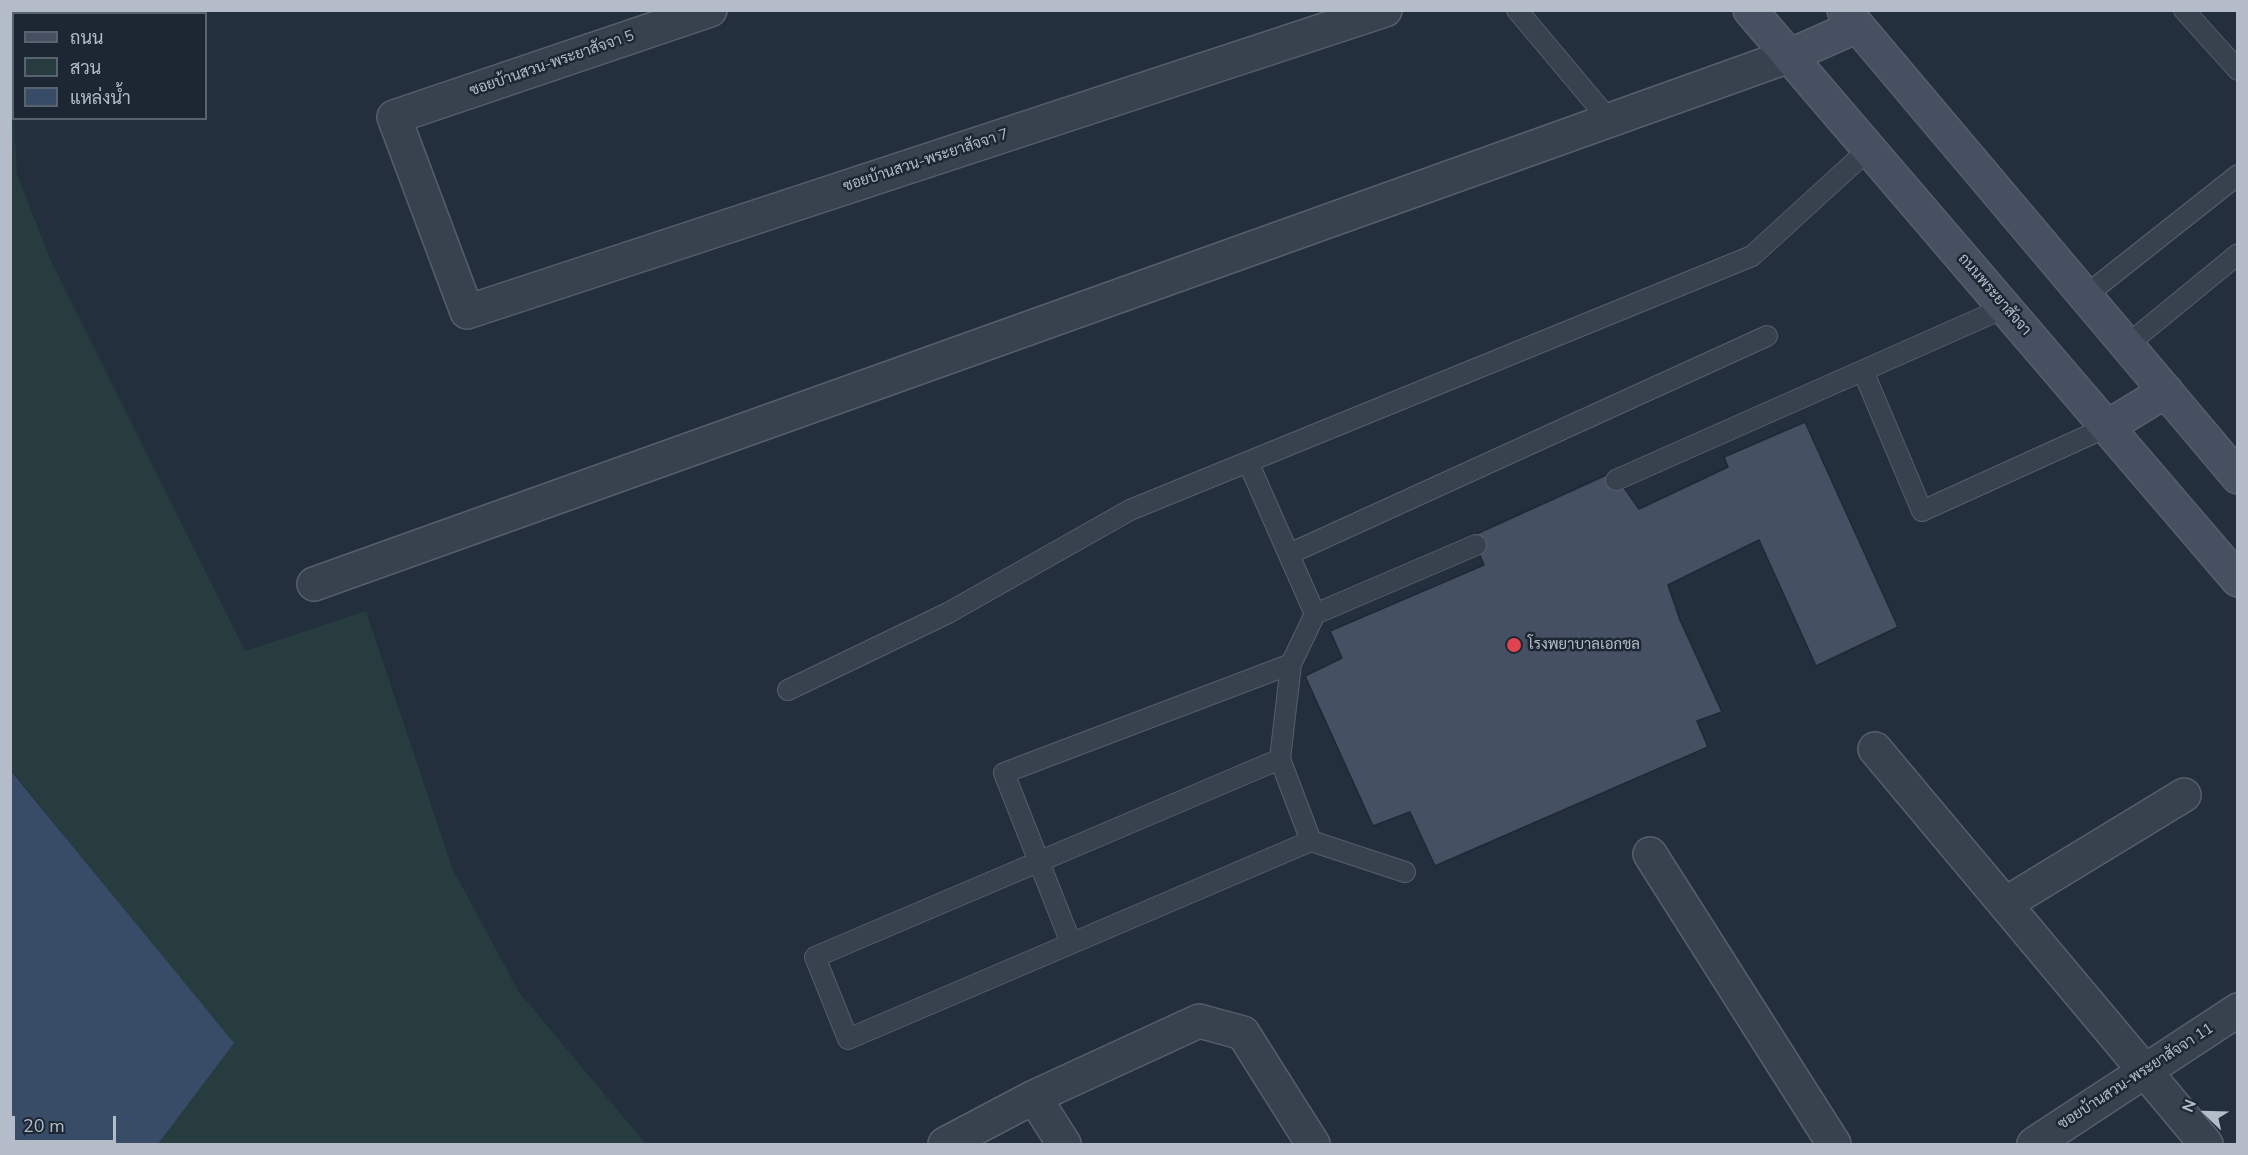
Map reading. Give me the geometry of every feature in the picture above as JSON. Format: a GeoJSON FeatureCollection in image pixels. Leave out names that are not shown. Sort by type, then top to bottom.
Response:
{"type":"FeatureCollection","features":[{"type":"Feature","properties":{"kind":"main road","name":"ถนนพระยาสัจจา"},"geometry":{"type":"LineString","coordinates":[[1750,10],[2238,580]]}},
{"type":"Feature","properties":{"kind":"main road"},"geometry":{"type":"LineString","coordinates":[[1789,56],[1851,18],[2238,477]]}},
{"type":"Feature","properties":{"kind":"main road"},"geometry":{"type":"LineString","coordinates":[[2107,427],[2166,391]]}},
{"type":"Feature","properties":{"kind":"street","name":"ซอยบ้านสวน-พระยาสัจจา 5"},"geometry":{"type":"LineString","coordinates":[[466,312],[394,117],[710,10]]}},
{"type":"Feature","properties":{"kind":"street","name":"ซอยบ้านสวน-พระยาสัจจา 7"},"geometry":{"type":"LineString","coordinates":[[466,312],[1384,10]]}},
{"type":"Feature","properties":{"kind":"street"},"geometry":{"type":"LineString","coordinates":[[314,584],[1789,56]]}},
{"type":"Feature","properties":{"kind":"street"},"geometry":{"type":"LineString","coordinates":[[1875,749],[2206,1144]]}},
{"type":"Feature","properties":{"kind":"street"},"geometry":{"type":"LineString","coordinates":[[2005,904],[2184,795]]}},
{"type":"Feature","properties":{"kind":"street"},"geometry":{"type":"LineString","coordinates":[[1650,854],[1834,1144]]}},
{"type":"Feature","properties":{"kind":"street","name":"ซอยบ้านสวน-พระยาสัจจา 11"},"geometry":{"type":"LineString","coordinates":[[2034,1144],[2238,1010]]}},
{"type":"Feature","properties":{"kind":"street"},"geometry":{"type":"LineString","coordinates":[[945,1144],[1034,1097],[1199,1021],[1243,1033],[1313,1144]]}},
{"type":"Feature","properties":{"kind":"street"},"geometry":{"type":"LineString","coordinates":[[1034,1097],[1064,1144]]}},
{"type":"Feature","properties":{"kind":"lane"},"geometry":{"type":"LineString","coordinates":[[1517,10],[1610,121]]}},
{"type":"Feature","properties":{"kind":"lane"},"geometry":{"type":"LineString","coordinates":[[2184,10],[2238,70]]}},
{"type":"Feature","properties":{"kind":"lane"},"geometry":{"type":"LineString","coordinates":[[788,690],[948,613],[1130,510],[1752,256],[1869,149]]}},
{"type":"Feature","properties":{"kind":"lane"},"geometry":{"type":"LineString","coordinates":[[2085,296],[2238,175]]}},
{"type":"Feature","properties":{"kind":"lane"},"geometry":{"type":"LineString","coordinates":[[2127,345],[2238,254]]}},
{"type":"Feature","properties":{"kind":"lane"},"geometry":{"type":"LineString","coordinates":[[1616,480],[2004,308]]}},
{"type":"Feature","properties":{"kind":"lane"},"geometry":{"type":"LineString","coordinates":[[1289,554],[1767,336]]}},
{"type":"Feature","properties":{"kind":"lane"},"geometry":{"type":"LineString","coordinates":[[1863,371],[1922,511],[2107,427]]}},
{"type":"Feature","properties":{"kind":"lane"},"geometry":{"type":"LineString","coordinates":[[1248,462],[1315,614]]}},
{"type":"Feature","properties":{"kind":"lane"},"geometry":{"type":"LineString","coordinates":[[1311,841],[1280,759],[1291,664],[1315,614],[1476,545]]}},
{"type":"Feature","properties":{"kind":"lane"},"geometry":{"type":"LineString","coordinates":[[1071,943],[1004,773],[1291,664]]}},
{"type":"Feature","properties":{"kind":"lane"},"geometry":{"type":"LineString","coordinates":[[1280,759],[815,957],[848,1039],[1311,841],[1406,872]]}},
{"type":"Feature","properties":{"kind":"green space"},"geometry":{"type":"Polygon","coordinates":[[[10,48],[12,120],[14,120],[17,174],[51,261],[245,651],[366,611],[452,868],[519,992],[646,1144],[158,1144],[233,1043],[11,770],[10,48]]]}},
{"type":"Feature","properties":{"kind":"water"},"geometry":{"type":"Polygon","coordinates":[[[10,770],[234,1043],[158,1144],[11,1144],[10,770]]]}},
{"type":"Feature","properties":{"kind":"building","name":"โรงพยาบาลเอกชล"},"geometry":{"type":"Polygon","coordinates":[[[1805,422],[1898,627],[1816,666],[1759,540],[1668,585],[1680,620],[1722,712],[1697,721],[1708,747],[1435,866],[1410,812],[1373,826],[1305,676],[1342,658],[1330,631],[1484,565],[1472,536],[1613,472],[1639,509],[1728,467],[1724,457],[1805,422]]]}},
{"type":"Feature","properties":{"kind":"place","name":"โรงพยาบาลเอกชล"},"geometry":{"type":"Point","coordinates":[1514,645]}}]}
